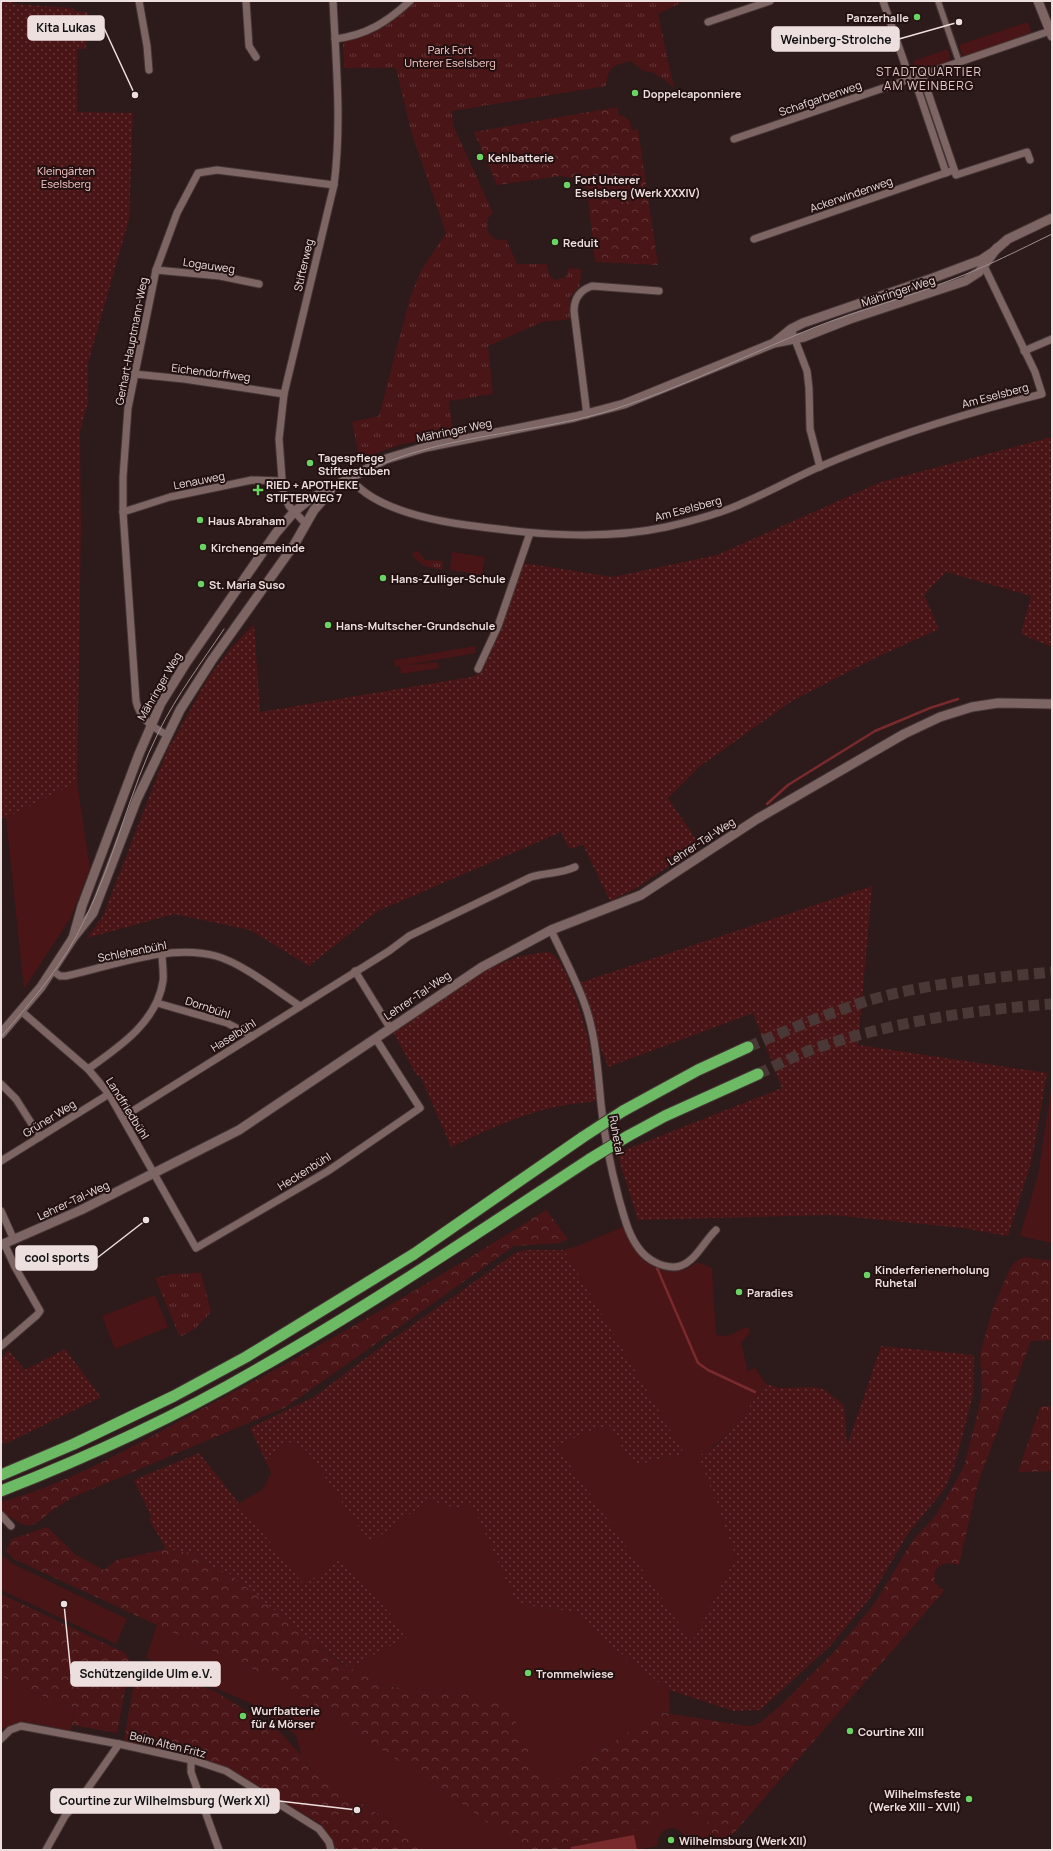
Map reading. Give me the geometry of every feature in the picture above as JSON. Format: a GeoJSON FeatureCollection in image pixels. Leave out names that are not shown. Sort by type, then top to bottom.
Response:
{"type":"FeatureCollection","features":[{"type":"Feature","properties":{"kind":"highway"},"geometry":{"type":"LineString","coordinates":[[1,1475],[74,1444],[174,1396],[246,1357],[414,1254],[583,1136],[623,1111],[698,1070],[748,1047]]}},
{"type":"Feature","properties":{"kind":"highway"},"geometry":{"type":"LineString","coordinates":[[1,1491],[95,1451],[180,1411],[256,1370],[430,1265],[590,1159],[628,1136],[665,1116],[758,1074]]}},
{"type":"Feature","properties":{"kind":"street"},"geometry":{"type":"LineString","coordinates":[[139,1],[149,70]]}},
{"type":"Feature","properties":{"kind":"street"},"geometry":{"type":"LineString","coordinates":[[246,1],[249,46],[256,57]]}},
{"type":"Feature","properties":{"kind":"street","name":"Stifterweg"},"geometry":{"type":"LineString","coordinates":[[306,524],[294,512],[287,502],[281,481],[279,444],[284,394],[334,185],[337,159],[338,125],[333,1]]}},
{"type":"Feature","properties":{"kind":"street"},"geometry":{"type":"LineString","coordinates":[[335,39],[352,37],[365,32],[389,19],[410,1]]}},
{"type":"Feature","properties":{"kind":"street"},"geometry":{"type":"LineString","coordinates":[[708,22],[770,1]]}},
{"type":"Feature","properties":{"kind":"street"},"geometry":{"type":"LineString","coordinates":[[884,1],[946,173]]}},
{"type":"Feature","properties":{"kind":"street"},"geometry":{"type":"LineString","coordinates":[[938,1],[959,62]]}},
{"type":"Feature","properties":{"kind":"street"},"geometry":{"type":"LineString","coordinates":[[1038,1],[1051,34]]}},
{"type":"Feature","properties":{"kind":"street","name":"Schafgarbenweg"},"geometry":{"type":"LineString","coordinates":[[734,139],[922,76],[959,62],[1051,34]]}},
{"type":"Feature","properties":{"kind":"street"},"geometry":{"type":"LineString","coordinates":[[922,76],[955,173]]}},
{"type":"Feature","properties":{"kind":"street","name":"Ackerwindenweg"},"geometry":{"type":"LineString","coordinates":[[754,239],[946,173],[955,173],[1027,152],[1030,160]]}},
{"type":"Feature","properties":{"kind":"street","name":"Gerhart-Hauptmann-Weg"},"geometry":{"type":"LineString","coordinates":[[150,726],[140,713],[135,697],[123,512],[125,444],[128,408],[156,270],[177,213],[198,173],[217,170],[334,185]]}},
{"type":"Feature","properties":{"kind":"street","name":"Mähringer Weg"},"geometry":{"type":"LineString","coordinates":[[73,938],[82,906],[150,726],[169,689],[276,533],[294,512],[310,499],[333,489],[386,459],[413,451],[588,415],[639,399],[774,343],[795,340],[950,286],[975,275],[982,263],[1008,239],[1052,218]]}},
{"type":"Feature","properties":{"kind":"street","name":"Mähringer Weg"},"geometry":{"type":"LineString","coordinates":[[774,343],[791,329],[834,310],[982,263]]}},
{"type":"Feature","properties":{"kind":"street","name":"Am Eselsberg"},"geometry":{"type":"LineString","coordinates":[[350,478],[361,491],[370,497],[417,515],[452,523],[530,533],[601,534],[666,527],[742,504],[820,467],[942,421],[1042,394],[1035,372],[982,263]]}},
{"type":"Feature","properties":{"kind":"street","name":"Logauweg"},"geometry":{"type":"LineString","coordinates":[[156,270],[220,276],[259,284]]}},
{"type":"Feature","properties":{"kind":"street"},"geometry":{"type":"LineString","coordinates":[[588,415],[574,312],[576,298],[587,288],[592,286],[659,291]]}},
{"type":"Feature","properties":{"kind":"street"},"geometry":{"type":"LineString","coordinates":[[791,329],[808,375],[810,429],[820,467]]}},
{"type":"Feature","properties":{"kind":"street"},"geometry":{"type":"LineString","coordinates":[[1024,351],[1052,339]]}},
{"type":"Feature","properties":{"kind":"street","name":"Eichendorffweg"},"geometry":{"type":"LineString","coordinates":[[134,374],[184,379],[284,394]]}},
{"type":"Feature","properties":{"kind":"street","name":"Lenauweg"},"geometry":{"type":"LineString","coordinates":[[123,512],[170,497],[252,480],[281,481]]}},
{"type":"Feature","properties":{"kind":"street","name":"Mähringer Weg"},"geometry":{"type":"LineString","coordinates":[[1,1034],[53,971],[73,938],[91,917],[98,904],[137,799],[167,735],[195,686],[294,545],[314,510],[333,489]]}},
{"type":"Feature","properties":{"kind":"street"},"geometry":{"type":"LineString","coordinates":[[478,669],[498,626],[530,533]]}},
{"type":"Feature","properties":{"kind":"street","name":"Lehrer-Tal-Weg"},"geometry":{"type":"LineString","coordinates":[[3,1244],[81,1210],[239,1130],[482,967],[551,930],[641,895],[785,802],[904,734],[940,717],[972,707],[998,703],[1052,704]]}},
{"type":"Feature","properties":{"kind":"street"},"geometry":{"type":"LineString","coordinates":[[150,726],[167,735]]}},
{"type":"Feature","properties":{"kind":"street","name":"Haselbühl"},"geometry":{"type":"LineString","coordinates":[[123,1117],[389,951],[409,936],[524,881],[548,872],[563,873],[575,867]]}},
{"type":"Feature","properties":{"kind":"street","name":"Ruhetal"},"geometry":{"type":"LineString","coordinates":[[551,930],[586,1008],[593,1040],[601,1105],[614,1179],[625,1222],[634,1241],[640,1250],[655,1263],[664,1266],[681,1266],[692,1258],[716,1230]]}},
{"type":"Feature","properties":{"kind":"street"},"geometry":{"type":"LineString","coordinates":[[88,1069],[123,1044],[142,1024],[157,1002],[163,981],[162,953]]}},
{"type":"Feature","properties":{"kind":"street","name":"Schlehenbühl"},"geometry":{"type":"LineString","coordinates":[[53,971],[60,976],[66,976],[162,953],[194,953],[216,956],[237,965],[300,1006]]}},
{"type":"Feature","properties":{"kind":"street"},"geometry":{"type":"LineString","coordinates":[[355,971],[390,1028]]}},
{"type":"Feature","properties":{"kind":"street","name":"Dornbühl"},"geometry":{"type":"LineString","coordinates":[[157,1002],[227,1023],[252,1036]]}},
{"type":"Feature","properties":{"kind":"street","name":"Landfriedbühl"},"geometry":{"type":"LineString","coordinates":[[21,1011],[88,1069],[108,1094],[123,1117],[154,1174]]}},
{"type":"Feature","properties":{"kind":"street","name":"Heckenbühl"},"geometry":{"type":"LineString","coordinates":[[154,1174],[196,1248],[328,1171],[420,1108],[376,1039]]}},
{"type":"Feature","properties":{"kind":"street"},"geometry":{"type":"LineString","coordinates":[[1,1084],[16,1099],[40,1137]]}},
{"type":"Feature","properties":{"kind":"street","name":"Grüner Weg"},"geometry":{"type":"LineString","coordinates":[[1,1161],[108,1094]]}},
{"type":"Feature","properties":{"kind":"street"},"geometry":{"type":"LineString","coordinates":[[1,1211],[14,1240]]}},
{"type":"Feature","properties":{"kind":"street"},"geometry":{"type":"LineString","coordinates":[[1,1346],[40,1311],[3,1244]]}},
{"type":"Feature","properties":{"kind":"street"},"geometry":{"type":"LineString","coordinates":[[2,1516],[11,1526]]}},
{"type":"Feature","properties":{"kind":"street","name":"Beim Alten Fritz"},"geometry":{"type":"LineString","coordinates":[[1,1740],[10,1730],[21,1726],[119,1744],[191,1760],[226,1771],[319,1828],[329,1842],[331,1850]]}},
{"type":"Feature","properties":{"kind":"street"},"geometry":{"type":"LineString","coordinates":[[46,1850],[65,1816],[84,1794],[119,1744]]}},
{"type":"Feature","properties":{"kind":"street"},"geometry":{"type":"LineString","coordinates":[[191,1760],[191,1772],[219,1850]]}},
{"type":"Feature","properties":{"kind":"street"},"geometry":{"type":"LineString","coordinates":[[84,1794],[107,1802],[112,1800]]}},
{"type":"Feature","properties":{"kind":"green space","name":"Kleingärten Eselsberg"},"geometry":{"type":"Polygon","coordinates":[[[1,1],[13,1],[13,4],[74,8],[73,11],[88,12],[86,49],[77,49],[77,112],[133,113],[129,219],[88,363],[88,402],[80,431],[81,526],[77,782],[6,818],[1,818],[1,1]]]}},
{"type":"Feature","properties":{"kind":"green space","name":"Park Fort Unterer Eselsberg"},"geometry":{"type":"Polygon","coordinates":[[[416,1],[685,1],[658,14],[674,88],[652,72],[643,71],[631,61],[612,68],[608,75],[606,86],[452,111],[453,125],[493,213],[488,218],[487,230],[494,239],[506,239],[517,264],[547,264],[549,275],[555,280],[566,277],[569,268],[581,269],[580,286],[570,297],[571,319],[542,322],[488,346],[493,394],[449,401],[453,434],[399,445],[360,459],[352,422],[379,416],[409,301],[421,270],[446,233],[411,131],[396,68],[344,68],[343,40],[354,39],[373,32],[400,15],[416,1]]]}},
{"type":"Feature","properties":{"kind":"green space"},"geometry":{"type":"Polygon","coordinates":[[[1028,22],[1032,34],[963,57],[959,45],[1028,22]]]}},
{"type":"Feature","properties":{"kind":"green space"},"geometry":{"type":"Polygon","coordinates":[[[948,49],[951,61],[917,73],[913,61],[948,49]]]}},
{"type":"Feature","properties":{"kind":"green space"},"geometry":{"type":"Polygon","coordinates":[[[925,85],[952,166],[945,168],[918,87],[925,85]]]}},
{"type":"Feature","properties":{"kind":"green space"},"geometry":{"type":"Polygon","coordinates":[[[617,107],[619,115],[628,120],[631,124],[632,130],[638,129],[658,265],[595,262],[587,189],[576,178],[560,176],[497,185],[474,132],[617,107]]]}},
{"type":"Feature","properties":{"kind":"green space"},"geometry":{"type":"Polygon","coordinates":[[[1052,437],[1052,647],[1021,634],[1031,596],[946,572],[924,595],[939,629],[875,658],[792,701],[699,767],[668,798],[700,845],[638,887],[610,901],[583,845],[569,849],[561,832],[378,911],[309,966],[250,930],[174,914],[87,938],[103,916],[167,751],[208,678],[230,649],[254,624],[260,712],[471,677],[481,673],[523,563],[613,577],[717,555],[881,482],[1052,437]]]}},
{"type":"Feature","properties":{"kind":"green space"},"geometry":{"type":"Polygon","coordinates":[[[418,551],[425,560],[443,561],[442,570],[424,566],[413,557],[413,552],[418,551]]]}},
{"type":"Feature","properties":{"kind":"green space"},"geometry":{"type":"Polygon","coordinates":[[[452,552],[485,557],[482,575],[450,570],[452,552]]]}},
{"type":"Feature","properties":{"kind":"green space"},"geometry":{"type":"Polygon","coordinates":[[[475,646],[476,653],[395,667],[394,660],[475,646]]]}},
{"type":"Feature","properties":{"kind":"green space"},"geometry":{"type":"Polygon","coordinates":[[[438,662],[439,668],[401,674],[400,666],[438,662]]]}},
{"type":"Feature","properties":{"kind":"green space"},"geometry":{"type":"Polygon","coordinates":[[[77,782],[90,868],[71,917],[24,989],[6,818],[77,782]]]}},
{"type":"Feature","properties":{"kind":"green space"},"geometry":{"type":"Polygon","coordinates":[[[872,886],[858,1045],[1047,1073],[1032,1159],[1008,1236],[963,1228],[831,1215],[638,1220],[617,1153],[782,1088],[753,1013],[608,1067],[576,984],[872,886]]]}},
{"type":"Feature","properties":{"kind":"green space"},"geometry":{"type":"Polygon","coordinates":[[[545,952],[551,953],[557,958],[563,968],[569,980],[584,1022],[589,1043],[596,1101],[564,1105],[532,1113],[504,1123],[451,1147],[420,1075],[417,1076],[392,1030],[485,970],[517,957],[545,952]]]}},
{"type":"Feature","properties":{"kind":"green space"},"geometry":{"type":"Polygon","coordinates":[[[1051,1089],[1052,1243],[1020,1236],[1038,1175],[1051,1089]]]}},
{"type":"Feature","properties":{"kind":"green space"},"geometry":{"type":"Polygon","coordinates":[[[546,1210],[568,1239],[560,1243],[514,1246],[286,1407],[71,1498],[35,1524],[22,1524],[11,1517],[1,1524],[1,1502],[52,1485],[102,1462],[150,1437],[286,1364],[374,1314],[461,1263],[546,1210]]]}},
{"type":"Feature","properties":{"kind":"green space"},"geometry":{"type":"Polygon","coordinates":[[[623,1227],[638,1253],[653,1266],[661,1270],[682,1270],[695,1263],[700,1263],[712,1268],[716,1335],[728,1336],[744,1328],[749,1328],[750,1333],[741,1343],[748,1371],[755,1368],[766,1384],[744,1414],[720,1441],[700,1456],[736,1557],[692,1642],[557,1446],[594,1429],[610,1426],[627,1456],[637,1465],[666,1457],[685,1455],[564,1250],[623,1227]]]}},
{"type":"Feature","properties":{"kind":"green space"},"geometry":{"type":"Polygon","coordinates":[[[527,1250],[564,1250],[685,1455],[666,1457],[637,1465],[627,1456],[610,1426],[594,1429],[557,1446],[692,1642],[736,1557],[699,1456],[717,1445],[741,1418],[766,1384],[779,1388],[812,1387],[823,1389],[844,1405],[847,1446],[881,1346],[974,1355],[973,1395],[955,1464],[945,1488],[907,1535],[870,1598],[830,1646],[760,1710],[733,1711],[669,1690],[602,1639],[575,1612],[517,1604],[471,1502],[459,1509],[429,1500],[370,1543],[307,1451],[298,1445],[288,1442],[265,1460],[250,1428],[314,1397],[374,1352],[517,1252],[527,1250]]]}},
{"type":"Feature","properties":{"kind":"green space"},"geometry":{"type":"Polygon","coordinates":[[[1024,1257],[1052,1261],[1052,1340],[1031,1341],[978,1483],[959,1565],[944,1564],[937,1568],[935,1572],[935,1583],[944,1591],[734,1833],[716,1843],[705,1817],[676,1810],[654,1820],[648,1827],[585,1841],[571,1839],[555,1850],[524,1850],[468,1808],[300,1695],[258,1672],[12,1558],[6,1550],[12,1539],[47,1527],[76,1555],[104,1570],[117,1560],[166,1549],[200,1554],[208,1565],[230,1574],[342,1664],[383,1686],[468,1694],[498,1702],[515,1720],[527,1744],[534,1772],[552,1782],[659,1712],[747,1726],[757,1725],[779,1707],[836,1650],[875,1603],[913,1540],[937,1514],[964,1467],[982,1395],[980,1354],[992,1311],[1010,1268],[1016,1261],[1024,1257]]]}},
{"type":"Feature","properties":{"kind":"green space"},"geometry":{"type":"Polygon","coordinates":[[[201,1273],[211,1312],[196,1328],[180,1337],[155,1278],[172,1274],[201,1273]]]}},
{"type":"Feature","properties":{"kind":"green space"},"geometry":{"type":"Polygon","coordinates":[[[155,1295],[168,1327],[115,1349],[102,1316],[155,1295]]]}},
{"type":"Feature","properties":{"kind":"green space"},"geometry":{"type":"Polygon","coordinates":[[[65,1349],[101,1397],[5,1444],[1,1442],[1,1359],[8,1350],[25,1370],[65,1349]]]}},
{"type":"Feature","properties":{"kind":"green space"},"geometry":{"type":"Polygon","coordinates":[[[1052,1406],[1052,1471],[1018,1472],[1040,1407],[1052,1406]]]}},
{"type":"Feature","properties":{"kind":"green space"},"geometry":{"type":"Polygon","coordinates":[[[288,1442],[298,1445],[307,1451],[370,1542],[429,1500],[459,1509],[471,1501],[517,1604],[575,1612],[602,1639],[669,1690],[670,1713],[659,1712],[552,1782],[534,1772],[527,1744],[468,1694],[383,1686],[349,1668],[406,1637],[387,1610],[341,1559],[304,1586],[238,1504],[263,1489],[271,1473],[265,1460],[288,1442]]]}},
{"type":"Feature","properties":{"kind":"green space"},"geometry":{"type":"Polygon","coordinates":[[[199,1453],[304,1585],[341,1559],[387,1610],[407,1637],[349,1668],[290,1623],[230,1574],[208,1565],[200,1554],[166,1549],[149,1519],[152,1518],[134,1480],[199,1453]]]}},
{"type":"Feature","properties":{"kind":"green space"},"geometry":{"type":"Polygon","coordinates":[[[1,1556],[9,1560],[9,1562],[127,1619],[116,1644],[1,1590],[1,1556]]]}},
{"type":"Feature","properties":{"kind":"green space"},"geometry":{"type":"Polygon","coordinates":[[[1,1594],[125,1653],[130,1662],[117,1733],[72,1725],[74,1707],[46,1698],[1,1676],[1,1594]]]}},
{"type":"Feature","properties":{"kind":"green space"},"geometry":{"type":"Polygon","coordinates":[[[157,1625],[258,1672],[300,1695],[468,1808],[524,1850],[434,1850],[311,1771],[301,1755],[296,1735],[250,1703],[146,1658],[157,1625]]]}},
{"type":"Feature","properties":{"kind":"green space"},"geometry":{"type":"Polygon","coordinates":[[[147,1664],[216,1692],[279,1731],[301,1755],[311,1771],[434,1850],[336,1850],[322,1825],[227,1768],[124,1741],[137,1665],[144,1669],[147,1664]]]}},
{"type":"Feature","properties":{"kind":"green space"},"geometry":{"type":"Polygon","coordinates":[[[1,1676],[46,1698],[74,1707],[71,1731],[26,1723],[9,1726],[1,1730],[1,1676]]]}},
{"type":"Feature","properties":{"kind":"green space"},"geometry":{"type":"Polygon","coordinates":[[[676,1810],[705,1817],[717,1846],[686,1846],[685,1838],[682,1833],[672,1828],[666,1829],[662,1833],[658,1838],[657,1846],[636,1850],[555,1850],[571,1839],[585,1841],[654,1820],[676,1810]]]}},
{"type":"Feature","properties":{"kind":"shaded area"},"geometry":{"type":"Polygon","coordinates":[[[634,1835],[637,1850],[571,1850],[571,1847],[634,1835]]]}},
{"type":"Feature","properties":{"kind":"waterway"},"geometry":{"type":"LineString","coordinates":[[767,804],[788,785],[875,731],[930,708],[958,699]]}},
{"type":"Feature","properties":{"kind":"waterway"},"geometry":{"type":"LineString","coordinates":[[657,1268],[698,1363],[708,1370],[755,1392]]}},
{"type":"Feature","properties":{"kind":"tunnel"},"geometry":{"type":"LineString","coordinates":[[748,1047],[792,1028],[867,1001],[889,995],[935,985],[1052,972]]}},
{"type":"Feature","properties":{"kind":"tunnel"},"geometry":{"type":"LineString","coordinates":[[758,1074],[809,1051],[845,1039],[903,1024],[932,1018],[1052,1004]]}},
{"type":"Feature","properties":{"kind":"tram line"},"geometry":{"type":"LineString","coordinates":[[317,505],[349,481],[384,463],[459,441],[538,427],[615,409],[690,381],[813,328],[847,315],[917,293],[964,275],[1052,234]]}},
{"type":"Feature","properties":{"kind":"tram line"},"geometry":{"type":"LineString","coordinates":[[1,1037],[47,981],[68,951],[77,935],[96,896],[139,777],[159,731],[182,692],[224,629]]}},
{"type":"Feature","properties":{"kind":"place","name":"Panzerhalle"},"geometry":{"type":"Point","coordinates":[917,17]}},
{"type":"Feature","properties":{"kind":"place","name":"Weinberg-Strolche"},"geometry":{"type":"Point","coordinates":[959,22]}},
{"type":"Feature","properties":{"kind":"place","name":"Doppelcaponniere"},"geometry":{"type":"Point","coordinates":[635,93]}},
{"type":"Feature","properties":{"kind":"place","name":"Kita Lukas"},"geometry":{"type":"Point","coordinates":[135,95]}},
{"type":"Feature","properties":{"kind":"place","name":"Kehlbatterie"},"geometry":{"type":"Point","coordinates":[480,157]}},
{"type":"Feature","properties":{"kind":"place","name":"Fort Unterer Eselsberg (Werk XXXIV)"},"geometry":{"type":"Point","coordinates":[567,185]}},
{"type":"Feature","properties":{"kind":"place","name":"Reduit"},"geometry":{"type":"Point","coordinates":[555,242]}},
{"type":"Feature","properties":{"kind":"place","name":"Tagespflege Stifterstuben"},"geometry":{"type":"Point","coordinates":[310,463]}},
{"type":"Feature","properties":{"kind":"place","name":"RIED + APOTHEKE STIFTERWEG 7"},"geometry":{"type":"Point","coordinates":[258,490]}},
{"type":"Feature","properties":{"kind":"place","name":"Haus Abraham"},"geometry":{"type":"Point","coordinates":[200,520]}},
{"type":"Feature","properties":{"kind":"place","name":"Kirchengemeinde"},"geometry":{"type":"Point","coordinates":[203,547]}},
{"type":"Feature","properties":{"kind":"place","name":"Hans-Zulliger-Schule"},"geometry":{"type":"Point","coordinates":[383,578]}},
{"type":"Feature","properties":{"kind":"place","name":"St. Maria Suso"},"geometry":{"type":"Point","coordinates":[201,584]}},
{"type":"Feature","properties":{"kind":"place","name":"Hans-Multscher-Grundschule"},"geometry":{"type":"Point","coordinates":[328,625]}},
{"type":"Feature","properties":{"kind":"place","name":"cool sports"},"geometry":{"type":"Point","coordinates":[146,1220]}},
{"type":"Feature","properties":{"kind":"place","name":"Kinderferienerholung Ruhetal"},"geometry":{"type":"Point","coordinates":[867,1275]}},
{"type":"Feature","properties":{"kind":"place","name":"Paradies"},"geometry":{"type":"Point","coordinates":[739,1292]}},
{"type":"Feature","properties":{"kind":"place","name":"Schützengilde Ulm e.V."},"geometry":{"type":"Point","coordinates":[64,1604]}},
{"type":"Feature","properties":{"kind":"place","name":"Trommelwiese"},"geometry":{"type":"Point","coordinates":[528,1673]}},
{"type":"Feature","properties":{"kind":"place","name":"Wurfbatterie für 4 Mörser"},"geometry":{"type":"Point","coordinates":[243,1716]}},
{"type":"Feature","properties":{"kind":"place","name":"Courtine XIII"},"geometry":{"type":"Point","coordinates":[850,1731]}},
{"type":"Feature","properties":{"kind":"place","name":"Wilhelmsfeste (Werke XIII – XVII)"},"geometry":{"type":"Point","coordinates":[969,1799]}},
{"type":"Feature","properties":{"kind":"place","name":"Courtine zur Wilhelmsburg (Werk XI)"},"geometry":{"type":"Point","coordinates":[357,1810]}},
{"type":"Feature","properties":{"kind":"place","name":"Wilhelmsburg (Werk XII)"},"geometry":{"type":"Point","coordinates":[671,1840]}},
{"type":"Feature","properties":{"kind":"district","name":"STADTQUARTIER AM WEINBERG"},"geometry":{"type":"Point","coordinates":[929,78]}}]}
